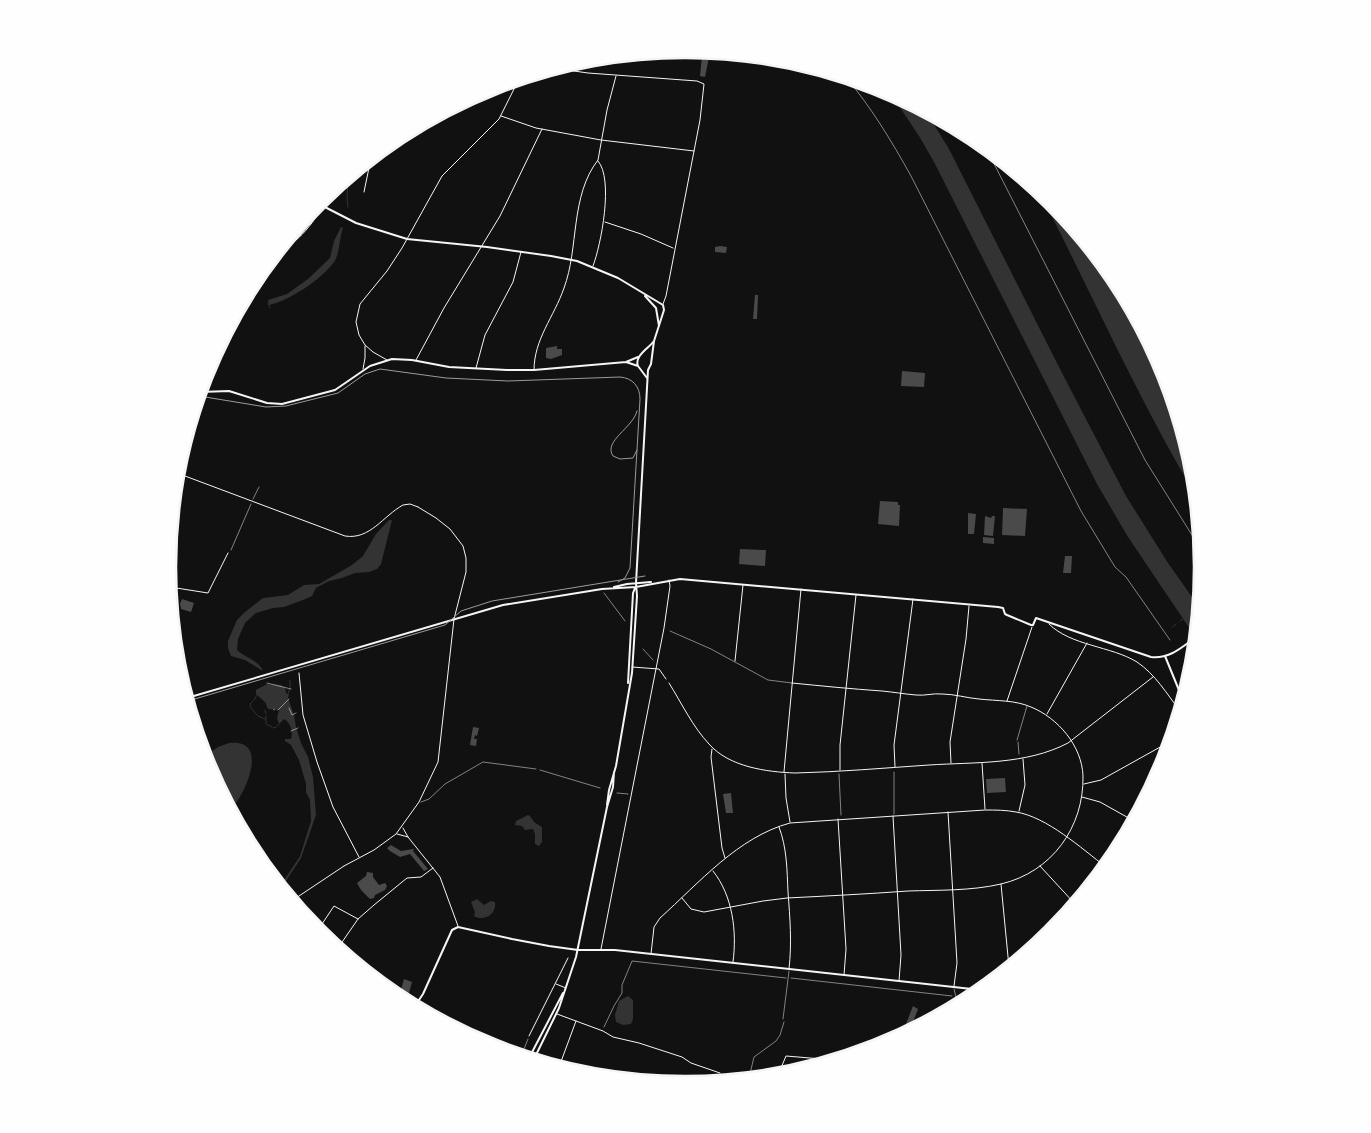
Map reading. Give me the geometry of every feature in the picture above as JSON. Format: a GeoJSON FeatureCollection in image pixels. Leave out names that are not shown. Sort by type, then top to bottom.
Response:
{"type":"FeatureCollection","features":[{"type":"Feature","properties":{"kind":"street"},"geometry":{"type":"LineString","coordinates":[[573,70],[697,80],[704,84],[700,120],[666,296],[657,310],[659,327]]}},
{"type":"Feature","properties":{"kind":"street"},"geometry":{"type":"LineString","coordinates":[[534,370],[537,344],[560,300],[572,259],[574,228],[579,207],[583,192],[598,160],[607,110],[616,75]]}},
{"type":"Feature","properties":{"kind":"street"},"geometry":{"type":"LineString","coordinates":[[388,360],[373,352],[365,345],[359,335],[356,322],[360,304],[387,271],[442,176],[459,157],[493,126],[501,116],[514,88]]}},
{"type":"Feature","properties":{"kind":"street"},"geometry":{"type":"LineString","coordinates":[[501,116],[520,124],[602,140],[694,150]]}},
{"type":"Feature","properties":{"kind":"street"},"geometry":{"type":"LineString","coordinates":[[416,361],[517,184],[542,129]]}},
{"type":"Feature","properties":{"kind":"street"},"geometry":{"type":"LineString","coordinates":[[592,266],[597,257],[604,222],[605,188],[602,166],[598,160]]}},
{"type":"Feature","properties":{"kind":"street"},"geometry":{"type":"LineString","coordinates":[[364,192],[369,169]]}},
{"type":"Feature","properties":{"kind":"street"},"geometry":{"type":"LineString","coordinates":[[325,208],[350,220],[407,239],[572,259],[618,278],[661,304],[664,308],[654,341],[649,367],[636,583],[638,596],[626,713],[612,791],[607,807],[578,950],[566,989],[537,1053]]}},
{"type":"Feature","properties":{"kind":"street"},"geometry":{"type":"LineString","coordinates":[[604,222],[641,234],[675,249]]}},
{"type":"Feature","properties":{"kind":"street"},"geometry":{"type":"LineString","coordinates":[[295,241],[307,227]]}},
{"type":"Feature","properties":{"kind":"street"},"geometry":{"type":"LineString","coordinates":[[476,369],[485,334],[513,282],[522,252]]}},
{"type":"Feature","properties":{"kind":"street"},"geometry":{"type":"LineString","coordinates":[[641,293],[657,310],[663,312]]}},
{"type":"Feature","properties":{"kind":"street"},"geometry":{"type":"LineString","coordinates":[[208,392],[233,391],[260,401],[282,404],[335,390],[374,364],[388,360],[402,359],[476,369],[534,370],[626,362],[646,354],[654,341]]}},
{"type":"Feature","properties":{"kind":"street"},"geometry":{"type":"LineString","coordinates":[[362,371],[365,345]]}},
{"type":"Feature","properties":{"kind":"street"},"geometry":{"type":"LineString","coordinates":[[646,354],[651,360]]}},
{"type":"Feature","properties":{"kind":"street"},"geometry":{"type":"LineString","coordinates":[[638,357],[636,362],[638,366]]}},
{"type":"Feature","properties":{"kind":"street"},"geometry":{"type":"LineString","coordinates":[[626,362],[638,366],[648,380]]}},
{"type":"Feature","properties":{"kind":"street"},"geometry":{"type":"LineString","coordinates":[[641,369],[649,367]]}},
{"type":"Feature","properties":{"kind":"street"},"geometry":{"type":"LineString","coordinates":[[185,476],[253,500],[342,535],[353,537],[365,534],[403,505],[410,504],[436,518],[450,529],[466,552],[466,572],[454,618],[438,762],[419,802],[403,827],[396,834],[374,850],[344,866],[298,896]]}},
{"type":"Feature","properties":{"kind":"street"},"geometry":{"type":"LineString","coordinates":[[177,588],[208,593],[228,553]]}},
{"type":"Feature","properties":{"kind":"street"},"geometry":{"type":"LineString","coordinates":[[612,588],[636,587],[669,580],[688,579],[1003,608],[1005,614],[1033,625]]}},
{"type":"Feature","properties":{"kind":"street"},"geometry":{"type":"LineString","coordinates":[[601,950],[656,669],[668,603],[669,580]]}},
{"type":"Feature","properties":{"kind":"street"},"geometry":{"type":"LineString","coordinates":[[194,696],[297,668],[454,618],[508,604],[636,583],[652,583]]}},
{"type":"Feature","properties":{"kind":"street"},"geometry":{"type":"LineString","coordinates":[[735,661],[743,584]]}},
{"type":"Feature","properties":{"kind":"street"},"geometry":{"type":"LineString","coordinates":[[629,688],[628,672],[633,593],[636,587]]}},
{"type":"Feature","properties":{"kind":"street"},"geometry":{"type":"LineString","coordinates":[[790,823],[784,773],[801,589]]}},
{"type":"Feature","properties":{"kind":"street"},"geometry":{"type":"LineString","coordinates":[[840,770],[840,745],[856,594]]}},
{"type":"Feature","properties":{"kind":"street"},"geometry":{"type":"LineString","coordinates":[[896,767],[894,746],[913,599]]}},
{"type":"Feature","properties":{"kind":"street"},"geometry":{"type":"LineString","coordinates":[[951,764],[950,742],[969,604]]}},
{"type":"Feature","properties":{"kind":"street"},"geometry":{"type":"LineString","coordinates":[[1007,702],[1036,618],[1157,658],[1179,649],[1189,642]]}},
{"type":"Feature","properties":{"kind":"street"},"geometry":{"type":"LineString","coordinates":[[1048,623],[1058,631],[1132,660],[1142,666],[1175,705]]}},
{"type":"Feature","properties":{"kind":"street"},"geometry":{"type":"LineString","coordinates":[[1058,631],[1060,627]]}},
{"type":"Feature","properties":{"kind":"street"},"geometry":{"type":"LineString","coordinates":[[1047,715],[1087,643]]}},
{"type":"Feature","properties":{"kind":"street"},"geometry":{"type":"LineString","coordinates":[[1164,656],[1179,689]]}},
{"type":"Feature","properties":{"kind":"street"},"geometry":{"type":"LineString","coordinates":[[632,667],[661,670],[666,679]]}},
{"type":"Feature","properties":{"kind":"street"},"geometry":{"type":"LineString","coordinates":[[299,673],[301,706],[329,797],[359,857]]}},
{"type":"Feature","properties":{"kind":"street"},"geometry":{"type":"LineString","coordinates":[[669,683],[712,748],[741,764],[784,773],[982,762],[1023,758],[1052,751],[1071,741],[1153,677]]}},
{"type":"Feature","properties":{"kind":"street"},"geometry":{"type":"LineString","coordinates":[[682,898],[688,906],[700,912],[789,898],[952,889],[1000,884],[1023,876],[1040,866],[1054,854],[1067,838],[1078,816],[1082,797],[1083,784],[1080,759],[1071,741],[1059,725],[1047,715],[1027,706],[1007,702],[940,694],[917,695],[792,683]]}},
{"type":"Feature","properties":{"kind":"street"},"geometry":{"type":"LineString","coordinates":[[1083,784],[1101,780],[1161,746]]}},
{"type":"Feature","properties":{"kind":"street"},"geometry":{"type":"LineString","coordinates":[[712,748],[712,767],[722,852],[726,859]]}},
{"type":"Feature","properties":{"kind":"street"},"geometry":{"type":"LineString","coordinates":[[1019,812],[1025,785],[1023,758]]}},
{"type":"Feature","properties":{"kind":"street"},"geometry":{"type":"LineString","coordinates":[[982,762],[985,810]]}},
{"type":"Feature","properties":{"kind":"street"},"geometry":{"type":"LineString","coordinates":[[1082,797],[1100,802],[1128,818]]}},
{"type":"Feature","properties":{"kind":"street"},"geometry":{"type":"LineString","coordinates":[[651,954],[656,922],[713,870],[750,840],[779,826],[790,823],[985,810],[1019,812],[1037,819],[1100,862]]}},
{"type":"Feature","properties":{"kind":"street"},"geometry":{"type":"LineString","coordinates":[[948,812],[957,963],[954,987]]}},
{"type":"Feature","properties":{"kind":"street"},"geometry":{"type":"LineString","coordinates":[[893,815],[902,955],[899,981]]}},
{"type":"Feature","properties":{"kind":"street"},"geometry":{"type":"LineString","coordinates":[[838,819],[846,948],[844,975]]}},
{"type":"Feature","properties":{"kind":"street"},"geometry":{"type":"LineString","coordinates":[[779,826],[785,847],[789,898],[792,946],[789,970]]}},
{"type":"Feature","properties":{"kind":"street"},"geometry":{"type":"LineString","coordinates":[[403,827],[408,837],[433,868],[443,884],[458,926]]}},
{"type":"Feature","properties":{"kind":"street"},"geometry":{"type":"LineString","coordinates":[[396,834],[408,837]]}},
{"type":"Feature","properties":{"kind":"street"},"geometry":{"type":"LineString","coordinates":[[1040,866],[1070,899]]}},
{"type":"Feature","properties":{"kind":"street"},"geometry":{"type":"LineString","coordinates":[[342,942],[358,919],[407,878],[421,877],[433,868]]}},
{"type":"Feature","properties":{"kind":"street"},"geometry":{"type":"LineString","coordinates":[[713,870],[724,888],[730,907],[736,939],[733,963]]}},
{"type":"Feature","properties":{"kind":"street"},"geometry":{"type":"LineString","coordinates":[[1000,884],[1008,959]]}},
{"type":"Feature","properties":{"kind":"street"},"geometry":{"type":"LineString","coordinates":[[323,923],[334,906],[358,919]]}},
{"type":"Feature","properties":{"kind":"street"},"geometry":{"type":"LineString","coordinates":[[418,999],[423,994],[452,930],[458,926],[512,939],[578,950],[651,954],[970,989]]}},
{"type":"Feature","properties":{"kind":"street"},"geometry":{"type":"LineString","coordinates":[[529,1036],[568,958]]}},
{"type":"Feature","properties":{"kind":"street"},"geometry":{"type":"LineString","coordinates":[[555,984],[566,989]]}},
{"type":"Feature","properties":{"kind":"street"},"geometry":{"type":"LineString","coordinates":[[533,1052],[566,989]]}},
{"type":"Feature","properties":{"kind":"street"},"geometry":{"type":"LineString","coordinates":[[556,1014],[603,1031],[613,1037],[645,1044],[720,1073]]}},
{"type":"Feature","properties":{"kind":"street"},"geometry":{"type":"LineString","coordinates":[[562,1060],[576,1021]]}},
{"type":"Feature","properties":{"kind":"street"},"geometry":{"type":"LineString","coordinates":[[781,1067],[784,1057],[787,1056],[818,1058]]}},
{"type":"Feature","properties":{"kind":"lane"},"geometry":{"type":"LineString","coordinates":[[228,553],[231,550]]}},
{"type":"Feature","properties":{"kind":"lane"},"geometry":{"type":"LineString","coordinates":[[670,631],[735,661],[768,680],[792,683]]}},
{"type":"Feature","properties":{"kind":"lane"},"geometry":{"type":"LineString","coordinates":[[297,668],[299,673]]}},
{"type":"Feature","properties":{"kind":"lane"},"geometry":{"type":"LineString","coordinates":[[1017,740],[1027,706]]}},
{"type":"Feature","properties":{"kind":"lane"},"geometry":{"type":"LineString","coordinates":[[419,802],[429,799],[445,784],[483,762],[536,769]]}},
{"type":"Feature","properties":{"kind":"lane"},"geometry":{"type":"LineString","coordinates":[[783,1019],[789,970]]}},
{"type":"Feature","properties":{"kind":"lane"},"geometry":{"type":"LineString","coordinates":[[954,987],[956,997]]}},
{"type":"Feature","properties":{"kind":"path"},"geometry":{"type":"LineString","coordinates":[[853,86],[874,114],[898,153],[1081,511],[1115,567],[1126,577],[1170,640]]}},
{"type":"Feature","properties":{"kind":"path"},"geometry":{"type":"LineString","coordinates":[[993,161],[1145,460],[1193,537]]}},
{"type":"Feature","properties":{"kind":"path"},"geometry":{"type":"LineString","coordinates":[[231,550],[259,487]]}},
{"type":"Feature","properties":{"kind":"path"},"geometry":{"type":"LineString","coordinates":[[604,593],[625,621]]}},
{"type":"Feature","properties":{"kind":"path"},"geometry":{"type":"LineString","coordinates":[[643,649],[653,660],[657,661]]}},
{"type":"Feature","properties":{"kind":"path"},"geometry":{"type":"LineString","coordinates":[[267,683],[292,689]]}},
{"type":"Feature","properties":{"kind":"path"},"geometry":{"type":"LineString","coordinates":[[278,710],[289,698]]}},
{"type":"Feature","properties":{"kind":"path"},"geometry":{"type":"LineString","coordinates":[[289,708],[292,714],[296,713]]}},
{"type":"Feature","properties":{"kind":"path"},"geometry":{"type":"LineString","coordinates":[[291,731],[298,728]]}},
{"type":"Feature","properties":{"kind":"path"},"geometry":{"type":"LineString","coordinates":[[1017,740],[1019,758]]}},
{"type":"Feature","properties":{"kind":"path"},"geometry":{"type":"LineString","coordinates":[[893,815],[895,810],[896,767]]}},
{"type":"Feature","properties":{"kind":"path"},"geometry":{"type":"LineString","coordinates":[[536,769],[600,788]]}},
{"type":"Feature","properties":{"kind":"path"},"geometry":{"type":"LineString","coordinates":[[839,774],[841,815]]}},
{"type":"Feature","properties":{"kind":"path"},"geometry":{"type":"LineString","coordinates":[[617,793],[630,794]]}},
{"type":"Feature","properties":{"kind":"path"},"geometry":{"type":"LineString","coordinates":[[603,1031],[622,993],[622,985],[632,961],[955,996]]}},
{"type":"Feature","properties":{"kind":"path"},"geometry":{"type":"LineString","coordinates":[[751,1071],[754,1058],[776,1041],[783,1027],[783,1019]]}},
{"type":"Feature","properties":{"kind":"path"},"geometry":{"type":"LineString","coordinates":[[524,1049],[529,1036]]}},
{"type":"Feature","properties":{"kind":"shaded area"},"geometry":{"type":"Polygon","coordinates":[[[898,104],[932,122],[949,149],[1126,496],[1168,563],[1193,599],[1190,630],[1128,537],[1097,484],[934,162],[898,104]]]}},
{"type":"Feature","properties":{"kind":"shaded area"},"geometry":{"type":"Polygon","coordinates":[[[1049,211],[1089,257],[1125,310],[1159,381],[1177,435],[1187,481],[1134,383],[1049,211]]]}},
{"type":"Feature","properties":{"kind":"shaded area"},"geometry":{"type":"Polygon","coordinates":[[[341,227],[343,228],[337,254],[329,269],[295,294],[269,305],[268,300],[287,294],[308,279],[330,258],[334,241],[341,227]]]}},
{"type":"Feature","properties":{"kind":"shaded area"},"geometry":{"type":"Polygon","coordinates":[[[389,520],[392,520],[381,564],[377,569],[329,581],[316,588],[312,596],[284,607],[256,613],[245,623],[238,639],[237,650],[258,664],[263,671],[245,660],[231,656],[228,641],[237,620],[245,612],[263,598],[288,595],[304,585],[319,584],[352,565],[363,556],[376,534],[389,520]]]}},
{"type":"Feature","properties":{"kind":"shaded area"},"geometry":{"type":"Polygon","coordinates":[[[267,684],[281,685],[285,688],[286,693],[289,695],[288,698],[296,727],[308,757],[313,777],[316,815],[301,858],[286,881],[285,879],[300,856],[311,821],[310,800],[306,792],[306,784],[299,760],[291,745],[285,741],[285,739],[291,739],[292,731],[290,725],[284,719],[279,724],[277,718],[279,710],[268,709],[265,702],[256,694],[256,690],[267,684]]]}},
{"type":"Feature","properties":{"kind":"shaded area"},"geometry":{"type":"Polygon","coordinates":[[[229,743],[241,744],[248,748],[252,756],[249,775],[236,803],[229,792],[212,751],[229,743]]]}},
{"type":"Feature","properties":{"kind":"shaded area"},"geometry":{"type":"Polygon","coordinates":[[[528,815],[542,827],[542,842],[539,846],[535,844],[533,829],[525,830],[522,826],[515,825],[516,821],[528,815]]]}},
{"type":"Feature","properties":{"kind":"shaded area"},"geometry":{"type":"Polygon","coordinates":[[[477,899],[484,905],[491,901],[495,902],[494,910],[489,916],[478,918],[474,916],[475,912],[471,902],[477,899]]]}},
{"type":"Feature","properties":{"kind":"shaded area"},"geometry":{"type":"Polygon","coordinates":[[[628,996],[633,1000],[633,1019],[631,1024],[623,1025],[616,1022],[615,1015],[619,1001],[628,996]]]}},
{"type":"Feature","properties":{"kind":"building"},"geometry":{"type":"Polygon","coordinates":[[[702,58],[709,59],[705,77],[700,76],[702,58]]]}},
{"type":"Feature","properties":{"kind":"building"},"geometry":{"type":"Polygon","coordinates":[[[715,247],[727,247],[726,253],[715,252],[715,247]]]}},
{"type":"Feature","properties":{"kind":"building"},"geometry":{"type":"Polygon","coordinates":[[[755,295],[758,295],[757,319],[753,319],[755,295]]]}},
{"type":"Feature","properties":{"kind":"building"},"geometry":{"type":"Polygon","coordinates":[[[557,346],[557,349],[562,349],[562,355],[551,359],[546,358],[546,348],[557,346]]]}},
{"type":"Feature","properties":{"kind":"building"},"geometry":{"type":"Polygon","coordinates":[[[902,371],[925,373],[924,387],[901,386],[902,371]]]}},
{"type":"Feature","properties":{"kind":"building"},"geometry":{"type":"Polygon","coordinates":[[[880,501],[898,502],[898,505],[900,505],[899,526],[878,524],[880,501]]]}},
{"type":"Feature","properties":{"kind":"building"},"geometry":{"type":"Polygon","coordinates":[[[1003,508],[1027,509],[1025,536],[1002,535],[1003,508]]]}},
{"type":"Feature","properties":{"kind":"building"},"geometry":{"type":"Polygon","coordinates":[[[968,513],[976,514],[974,534],[968,534],[968,513]]]}},
{"type":"Feature","properties":{"kind":"building"},"geometry":{"type":"Polygon","coordinates":[[[985,516],[991,518],[995,516],[993,536],[984,535],[985,516]]]}},
{"type":"Feature","properties":{"kind":"building"},"geometry":{"type":"Polygon","coordinates":[[[983,537],[994,538],[994,544],[983,543],[983,537]]]}},
{"type":"Feature","properties":{"kind":"building"},"geometry":{"type":"Polygon","coordinates":[[[740,549],[766,550],[765,566],[739,564],[740,549]]]}},
{"type":"Feature","properties":{"kind":"building"},"geometry":{"type":"Polygon","coordinates":[[[1065,556],[1072,556],[1071,573],[1063,573],[1065,556]]]}},
{"type":"Feature","properties":{"kind":"building"},"geometry":{"type":"Polygon","coordinates":[[[182,599],[194,603],[191,612],[181,609],[182,599]]]}},
{"type":"Feature","properties":{"kind":"building"},"geometry":{"type":"Polygon","coordinates":[[[473,727],[479,728],[474,739],[477,739],[476,746],[470,745],[473,727]]]}},
{"type":"Feature","properties":{"kind":"building"},"geometry":{"type":"Polygon","coordinates":[[[1005,778],[1006,792],[987,793],[986,779],[1005,778]]]}},
{"type":"Feature","properties":{"kind":"building"},"geometry":{"type":"Polygon","coordinates":[[[731,793],[733,813],[726,813],[723,794],[731,793]]]}},
{"type":"Feature","properties":{"kind":"building"},"geometry":{"type":"Polygon","coordinates":[[[391,845],[401,851],[413,849],[428,869],[424,871],[410,854],[400,857],[390,851],[387,848],[391,845]]]}},
{"type":"Feature","properties":{"kind":"building"},"geometry":{"type":"Polygon","coordinates":[[[367,872],[373,873],[373,877],[379,885],[385,883],[387,886],[385,890],[370,899],[357,883],[366,876],[367,872]]]}},
{"type":"Feature","properties":{"kind":"building"},"geometry":{"type":"Polygon","coordinates":[[[404,979],[412,982],[409,994],[401,989],[404,979]]]}},
{"type":"Feature","properties":{"kind":"building"},"geometry":{"type":"Polygon","coordinates":[[[913,1006],[918,1009],[913,1022],[906,1024],[913,1006]]]}},
{"type":"Feature","properties":{"kind":"waterway"},"geometry":{"type":"LineString","coordinates":[[348,186],[348,207]]}},
{"type":"Feature","properties":{"kind":"waterway"},"geometry":{"type":"LineString","coordinates":[[268,303],[270,308]]}},
{"type":"Feature","properties":{"kind":"waterway"},"geometry":{"type":"LineString","coordinates":[[1172,627],[1176,624]]}},
{"type":"Feature","properties":{"kind":"waterway"},"geometry":{"type":"LineString","coordinates":[[288,694],[290,680]]}},
{"type":"Feature","properties":{"kind":"waterway"},"geometry":{"type":"LineString","coordinates":[[254,700],[257,695]]}},
{"type":"Feature","properties":{"kind":"waterway"},"geometry":{"type":"LineString","coordinates":[[251,707],[250,704],[253,701]]}},
{"type":"Feature","properties":{"kind":"waterway"},"geometry":{"type":"LineString","coordinates":[[251,708],[257,715]]}},
{"type":"Feature","properties":{"kind":"waterway"},"geometry":{"type":"LineString","coordinates":[[265,710],[266,714]]}},
{"type":"Feature","properties":{"kind":"waterway"},"geometry":{"type":"LineString","coordinates":[[258,716],[265,719]]}},
{"type":"Feature","properties":{"kind":"waterway"},"geometry":{"type":"LineString","coordinates":[[266,716],[266,724],[272,727]]}},
{"type":"Feature","properties":{"kind":"tram line"},"geometry":{"type":"LineString","coordinates":[[206,397],[266,407],[286,406],[338,393],[365,374],[380,369],[446,378],[508,381],[620,377],[629,379],[637,387],[640,399],[630,568],[625,578],[618,582]]}},
{"type":"Feature","properties":{"kind":"tram line"},"geometry":{"type":"LineString","coordinates":[[637,411],[630,423],[615,440],[611,450],[613,456],[620,459],[633,458],[637,450]]}},
{"type":"Feature","properties":{"kind":"tram line"},"geometry":{"type":"LineString","coordinates":[[194,699],[445,625],[461,611],[492,601],[645,576]]}}]}
